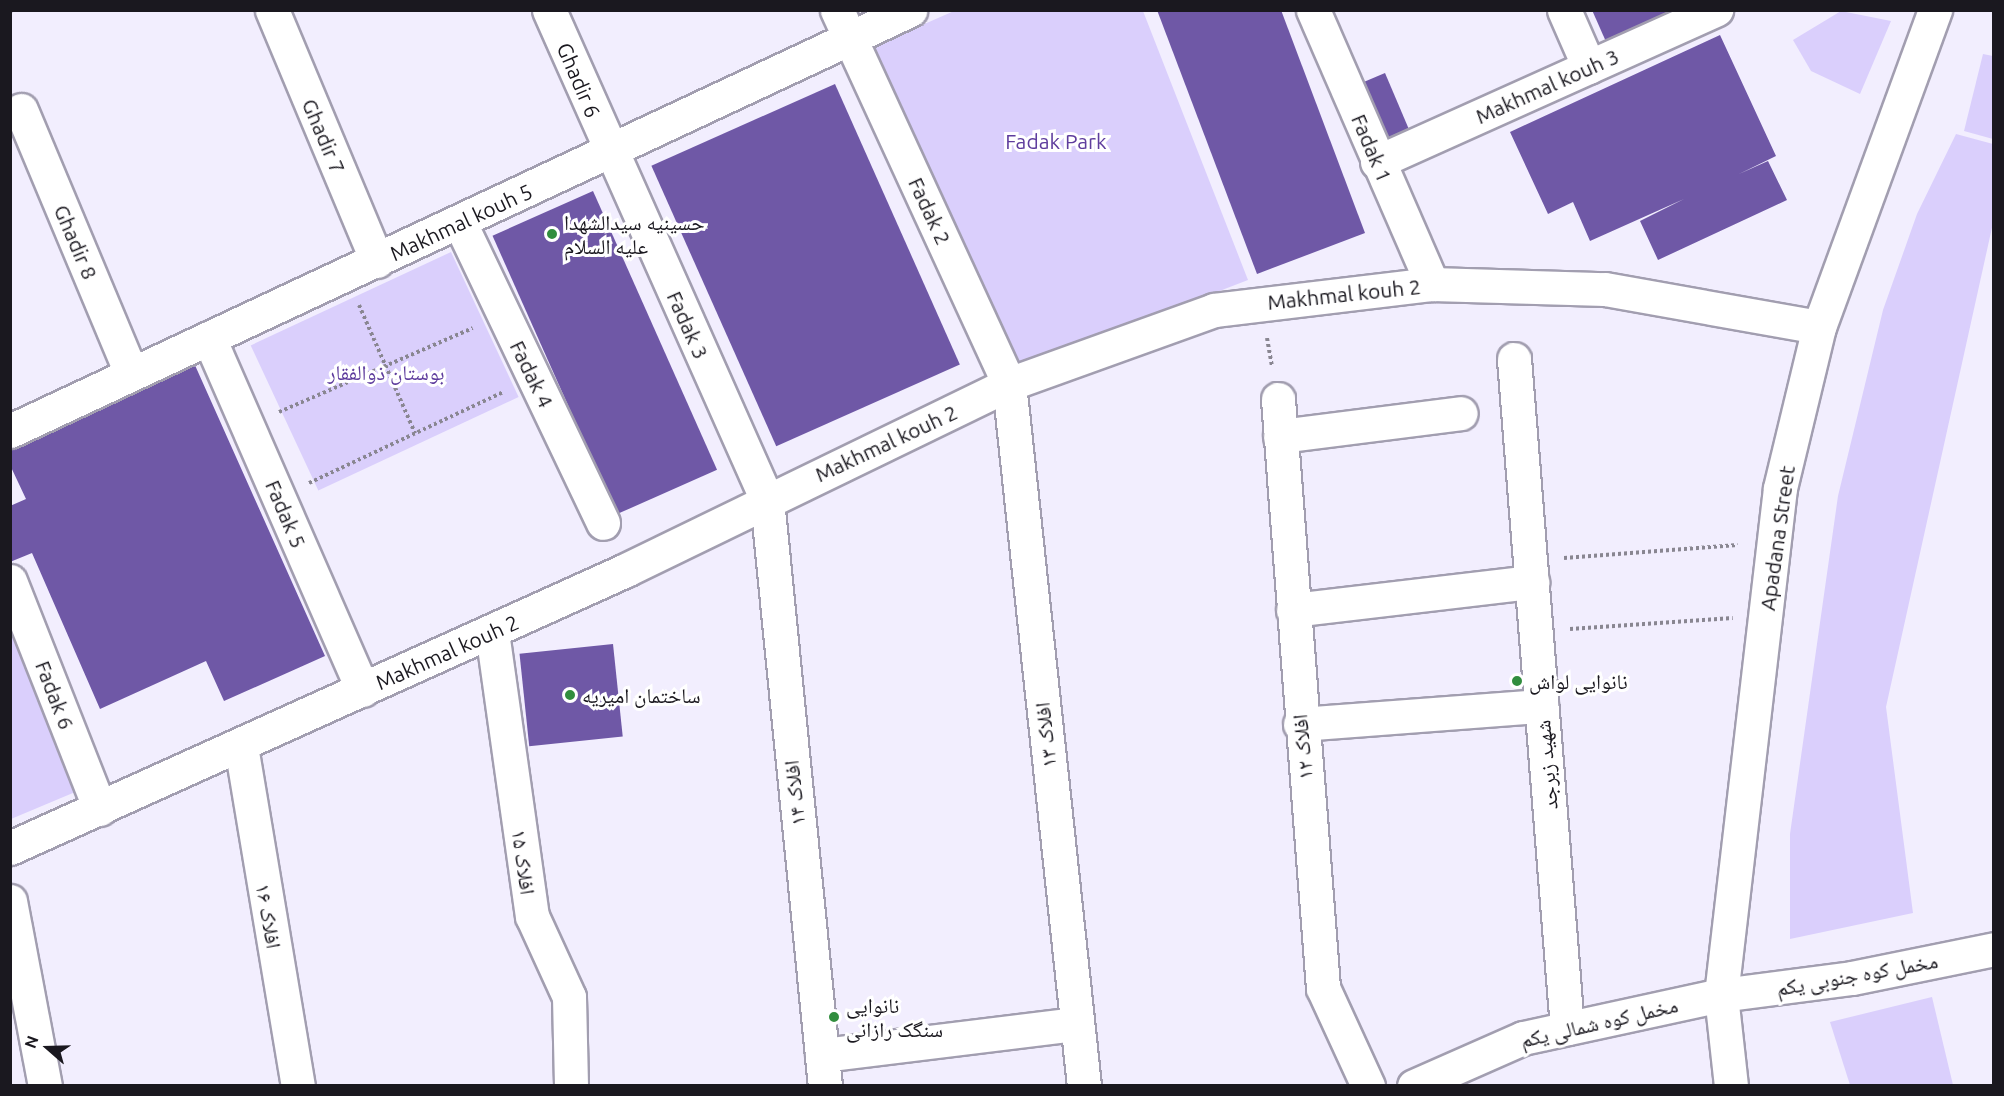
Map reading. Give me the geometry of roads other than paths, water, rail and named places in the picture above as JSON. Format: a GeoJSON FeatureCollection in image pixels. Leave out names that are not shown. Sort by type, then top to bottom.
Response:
{"type":"FeatureCollection","features":[{"type":"Feature","properties":{"kind":"street","name":"Ghadir 7"},"geometry":{"type":"LineString","coordinates":[[272,10],[377,261]]}},
{"type":"Feature","properties":{"kind":"street","name":"Ghadir 6"},"geometry":{"type":"LineString","coordinates":[[549,10],[608,150]]}},
{"type":"Feature","properties":{"kind":"street","name":"Makhmal kouh 5"},"geometry":{"type":"LineString","coordinates":[[10,431],[131,373],[461,225],[608,150],[843,24],[910,10]]}},
{"type":"Feature","properties":{"kind":"street","name":"Fadak 1"},"geometry":{"type":"LineString","coordinates":[[1313,10],[1377,162],[1432,284]]}},
{"type":"Feature","properties":{"kind":"street"},"geometry":{"type":"LineString","coordinates":[[1564,10],[1589,67]]}},
{"type":"Feature","properties":{"kind":"street","name":"Makhmal kouh 3"},"geometry":{"type":"LineString","coordinates":[[1377,162],[1716,10]]}},
{"type":"Feature","properties":{"kind":"street","name":"Apadana Street"},"geometry":{"type":"LineString","coordinates":[[1731,1086],[1721,995],[1780,488],[1819,327],[1935,10]]}},
{"type":"Feature","properties":{"kind":"street","name":"Fadak 2"},"geometry":{"type":"LineString","coordinates":[[843,24],[1009,384]]}},
{"type":"Feature","properties":{"kind":"street","name":"Ghadir 8"},"geometry":{"type":"LineString","coordinates":[[21,110],[131,373]]}},
{"type":"Feature","properties":{"kind":"street","name":"Fadak 3"},"geometry":{"type":"LineString","coordinates":[[608,150],[767,500]]}},
{"type":"Feature","properties":{"kind":"street","name":"Fadak 4"},"geometry":{"type":"LineString","coordinates":[[461,225],[603,523]]}},
{"type":"Feature","properties":{"kind":"street","name":"Makhmal kouh 2"},"geometry":{"type":"LineString","coordinates":[[10,848],[492,632],[1009,384],[1214,310],[1432,284],[1605,289],[1819,327]]}},
{"type":"Feature","properties":{"kind":"street","name":"Fadak 5"},"geometry":{"type":"LineString","coordinates":[[209,338],[363,690]]}},
{"type":"Feature","properties":{"kind":"street","name":"شهید زبرجد"},"geometry":{"type":"LineString","coordinates":[[1514,359],[1567,1028]]}},
{"type":"Feature","properties":{"kind":"street","name":"افلاک ۱۳"},"geometry":{"type":"LineString","coordinates":[[1009,384],[1074,1024],[1084,1086]]}},
{"type":"Feature","properties":{"kind":"street","name":"افلاک ۱۲"},"geometry":{"type":"LineString","coordinates":[[1278,399],[1300,724],[1323,988],[1368,1086]]}},
{"type":"Feature","properties":{"kind":"street"},"geometry":{"type":"LineString","coordinates":[[1280,436],[1461,413]]}},
{"type":"Feature","properties":{"kind":"street","name":"افلاک ۱۴"},"geometry":{"type":"LineString","coordinates":[[767,500],[824,1070]]}},
{"type":"Feature","properties":{"kind":"street"},"geometry":{"type":"LineString","coordinates":[[1293,610],[1531,572]]}},
{"type":"Feature","properties":{"kind":"street","name":"Fadak 6"},"geometry":{"type":"LineString","coordinates":[[10,581],[100,809]]}},
{"type":"Feature","properties":{"kind":"street","name":"افلاک ۱۵"},"geometry":{"type":"LineString","coordinates":[[492,632],[532,916],[569,997],[571,1086]]}},
{"type":"Feature","properties":{"kind":"street"},"geometry":{"type":"LineString","coordinates":[[1300,724],[1541,706]]}},
{"type":"Feature","properties":{"kind":"street","name":"افلاک ۱۶"},"geometry":{"type":"LineString","coordinates":[[241,746],[298,1086]]}},
{"type":"Feature","properties":{"kind":"street"},"geometry":{"type":"LineString","coordinates":[[10,901],[45,1086]]}},
{"type":"Feature","properties":{"kind":"street","name":"مخمل کوه جنوبی یکم"},"geometry":{"type":"LineString","coordinates":[[1721,995],[1852,978],[1994,949]]}},
{"type":"Feature","properties":{"kind":"street","name":"مخمل کوه شمالی‌ یکم"},"geometry":{"type":"LineString","coordinates":[[1414,1086],[1523,1038],[1721,995]]}},
{"type":"Feature","properties":{"kind":"street"},"geometry":{"type":"LineString","coordinates":[[824,1070],[1074,1024]]}},
{"type":"Feature","properties":{"kind":"place","name":"حسینیه سیدالشهدا علیه السلام"},"geometry":{"type":"Point","coordinates":[552,234]}},
{"type":"Feature","properties":{"kind":"place","name":"نانوایی لواش"},"geometry":{"type":"Point","coordinates":[1517,681]}},
{"type":"Feature","properties":{"kind":"place","name":"ساختمان امیریه"},"geometry":{"type":"Point","coordinates":[570,695]}},
{"type":"Feature","properties":{"kind":"place","name":"نانوایی سنگک رازانی"},"geometry":{"type":"Point","coordinates":[834,1017]}},
{"type":"Feature","properties":{"kind":"park label","name":"Fadak Park"},"geometry":{"type":"Point","coordinates":[1056,141]}},
{"type":"Feature","properties":{"kind":"park label","name":"بوستان ذوالفقار"},"geometry":{"type":"Point","coordinates":[386,372]}}]}
